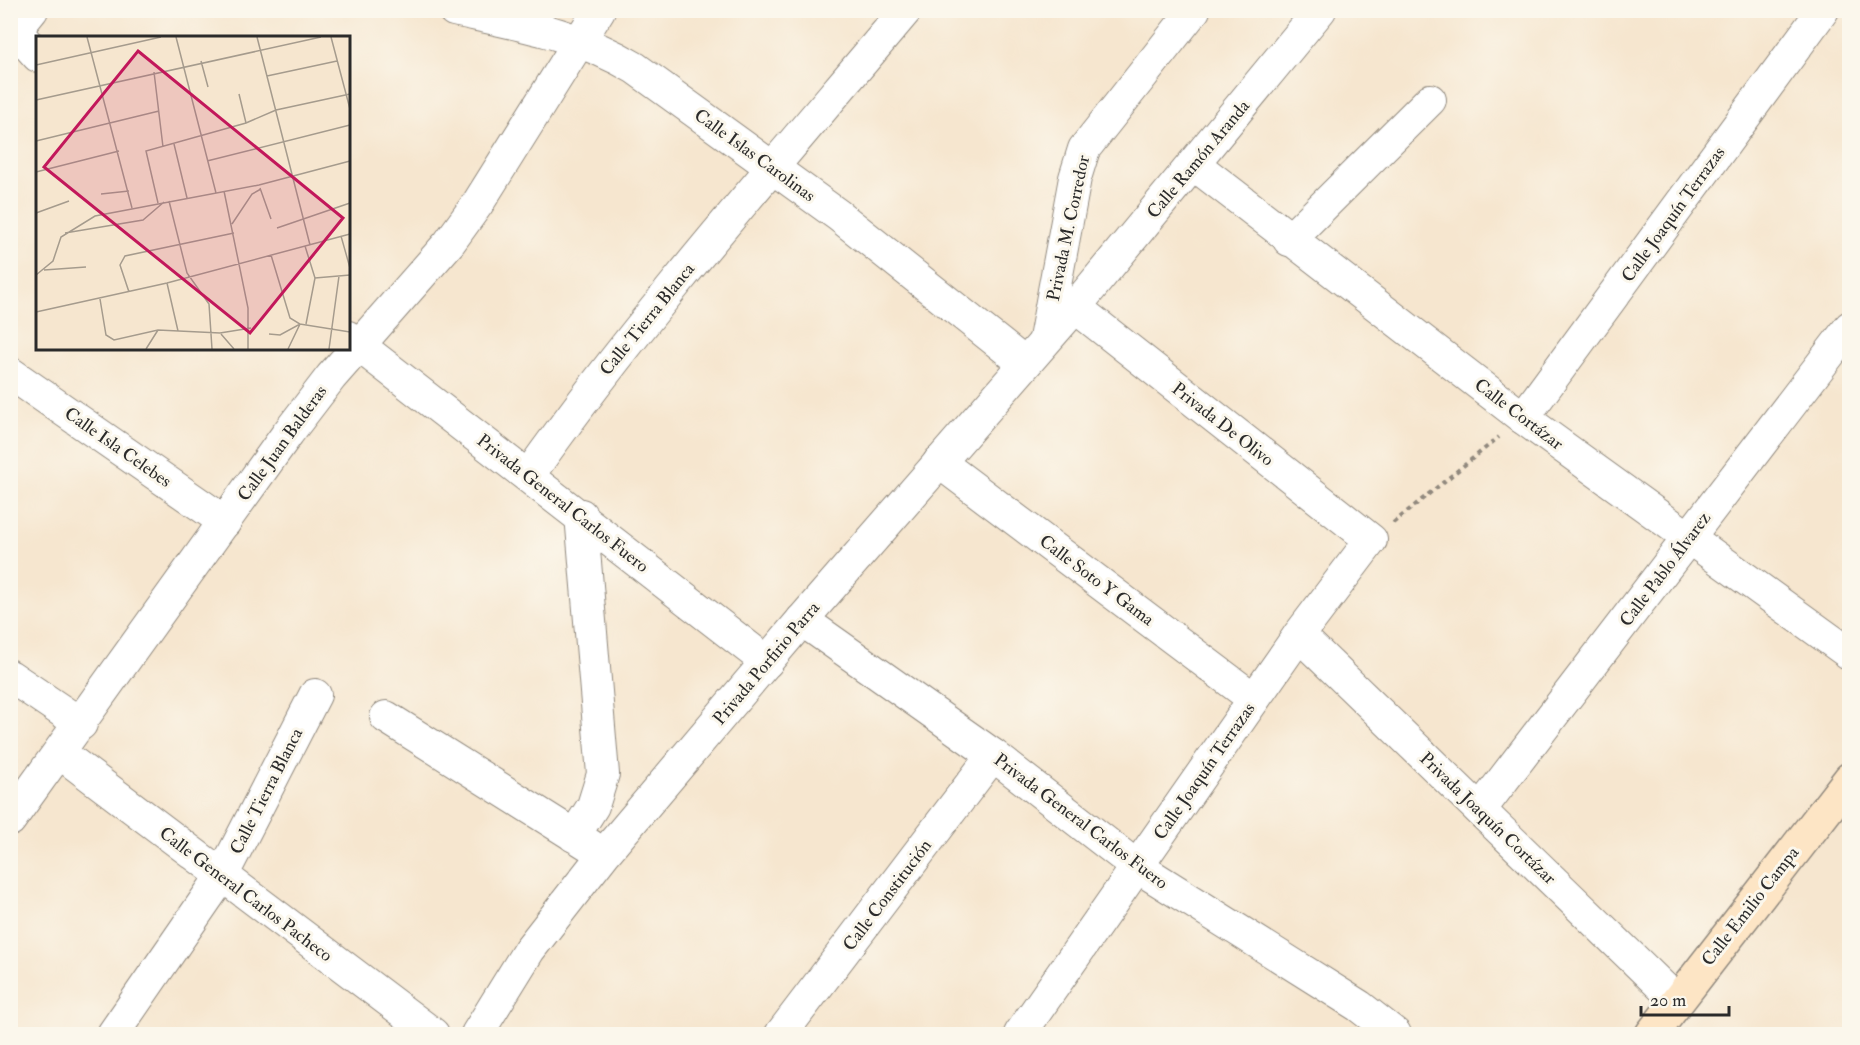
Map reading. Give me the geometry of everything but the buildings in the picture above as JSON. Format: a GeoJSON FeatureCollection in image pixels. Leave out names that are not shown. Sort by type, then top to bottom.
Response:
{"type":"FeatureCollection","features":[{"type":"Feature","properties":{"kind":"street","name":"Calle Islas Carolinas"},"geometry":{"type":"LineString","coordinates":[[454,10],[578,39],[608,51],[636,68],[838,215],[1024,363]]}},
{"type":"Feature","properties":{"kind":"street","name":"Calle Juan Balderas"},"geometry":{"type":"LineString","coordinates":[[353,341],[449,243],[478,203],[578,39],[599,10]]}},
{"type":"Feature","properties":{"kind":"street"},"geometry":{"type":"LineString","coordinates":[[773,168],[906,10]]}},
{"type":"Feature","properties":{"kind":"street","name":"Privada M. Corredor"},"geometry":{"type":"LineString","coordinates":[[1045,339],[1075,178],[1084,149],[1194,10]]}},
{"type":"Feature","properties":{"kind":"street","name":"Calle Ramón Aranda"},"geometry":{"type":"LineString","coordinates":[[1074,307],[1195,165],[1320,10]]}},
{"type":"Feature","properties":{"kind":"street","name":"Calle Joaquín Terrazas"},"geometry":{"type":"LineString","coordinates":[[1523,418],[1824,10]]}},
{"type":"Feature","properties":{"kind":"street"},"geometry":{"type":"LineString","coordinates":[[19,22],[36,52]]}},
{"type":"Feature","properties":{"kind":"street"},"geometry":{"type":"LineString","coordinates":[[1289,240],[1430,100]]}},
{"type":"Feature","properties":{"kind":"street","name":"Calle Cortázar"},"geometry":{"type":"LineString","coordinates":[[1195,165],[1289,240],[1523,418],[1850,654]]}},
{"type":"Feature","properties":{"kind":"street","name":"Calle Tierra Blanca"},"geometry":{"type":"LineString","coordinates":[[528,476],[619,353],[773,168]]}},
{"type":"Feature","properties":{"kind":"street","name":"Privada Porfirio Parra"},"geometry":{"type":"LineString","coordinates":[[477,1035],[528,950],[604,854],[802,620],[1074,307]]}},
{"type":"Feature","properties":{"kind":"street","name":"Privada De Olivo"},"geometry":{"type":"LineString","coordinates":[[1074,307],[1371,540]]}},
{"type":"Feature","properties":{"kind":"street","name":"Calle Pablo Álvarez"},"geometry":{"type":"LineString","coordinates":[[1480,810],[1850,327]]}},
{"type":"Feature","properties":{"kind":"street","name":"Privada General Carlos Fuero"},"geometry":{"type":"LineString","coordinates":[[353,341],[581,515],[767,662]]}},
{"type":"Feature","properties":{"kind":"street","name":"Calle Juan Balderas"},"geometry":{"type":"LineString","coordinates":[[10,820],[81,724],[347,350]]}},
{"type":"Feature","properties":{"kind":"street","name":"Calle Isla Celebes"},"geometry":{"type":"LineString","coordinates":[[10,373],[225,522]]}},
{"type":"Feature","properties":{"kind":"street","name":"Calle Soto Y Gama"},"geometry":{"type":"LineString","coordinates":[[939,462],[1254,699]]}},
{"type":"Feature","properties":{"kind":"street"},"geometry":{"type":"LineString","coordinates":[[574,836],[593,806],[603,774],[581,515]]}},
{"type":"Feature","properties":{"kind":"street","name":"Calle Joaquín Terrazas"},"geometry":{"type":"LineString","coordinates":[[1020,1035],[1299,635],[1371,540]]}},
{"type":"Feature","properties":{"kind":"street","name":"Privada General Carlos Fuero"},"geometry":{"type":"LineString","coordinates":[[802,620],[993,755],[1136,866],[1359,1006],[1395,1035]]}},
{"type":"Feature","properties":{"kind":"street","name":"Privada Joaquín Cortázar"},"geometry":{"type":"LineString","coordinates":[[1299,635],[1677,1001]]}},
{"type":"Feature","properties":{"kind":"street"},"geometry":{"type":"LineString","coordinates":[[10,676],[81,724]]}},
{"type":"Feature","properties":{"kind":"street","name":"Calle Tierra Blanca"},"geometry":{"type":"LineString","coordinates":[[113,1035],[222,876],[315,695]]}},
{"type":"Feature","properties":{"kind":"street"},"geometry":{"type":"LineString","coordinates":[[386,717],[604,854]]}},
{"type":"Feature","properties":{"kind":"street","name":"Calle General Carlos Pacheco"},"geometry":{"type":"LineString","coordinates":[[60,753],[433,1035]]}},
{"type":"Feature","properties":{"kind":"street","name":"Calle Constitución"},"geometry":{"type":"LineString","coordinates":[[781,1035],[993,755]]}},
{"type":"Feature","properties":{"kind":"street","name":"Calle Emilio Campa"},"geometry":{"type":"LineString","coordinates":[[1652,1035],[1850,779]]}},
{"type":"Feature","properties":{"kind":"path"},"geometry":{"type":"LineString","coordinates":[[1371,540],[1523,418]]}}]}
